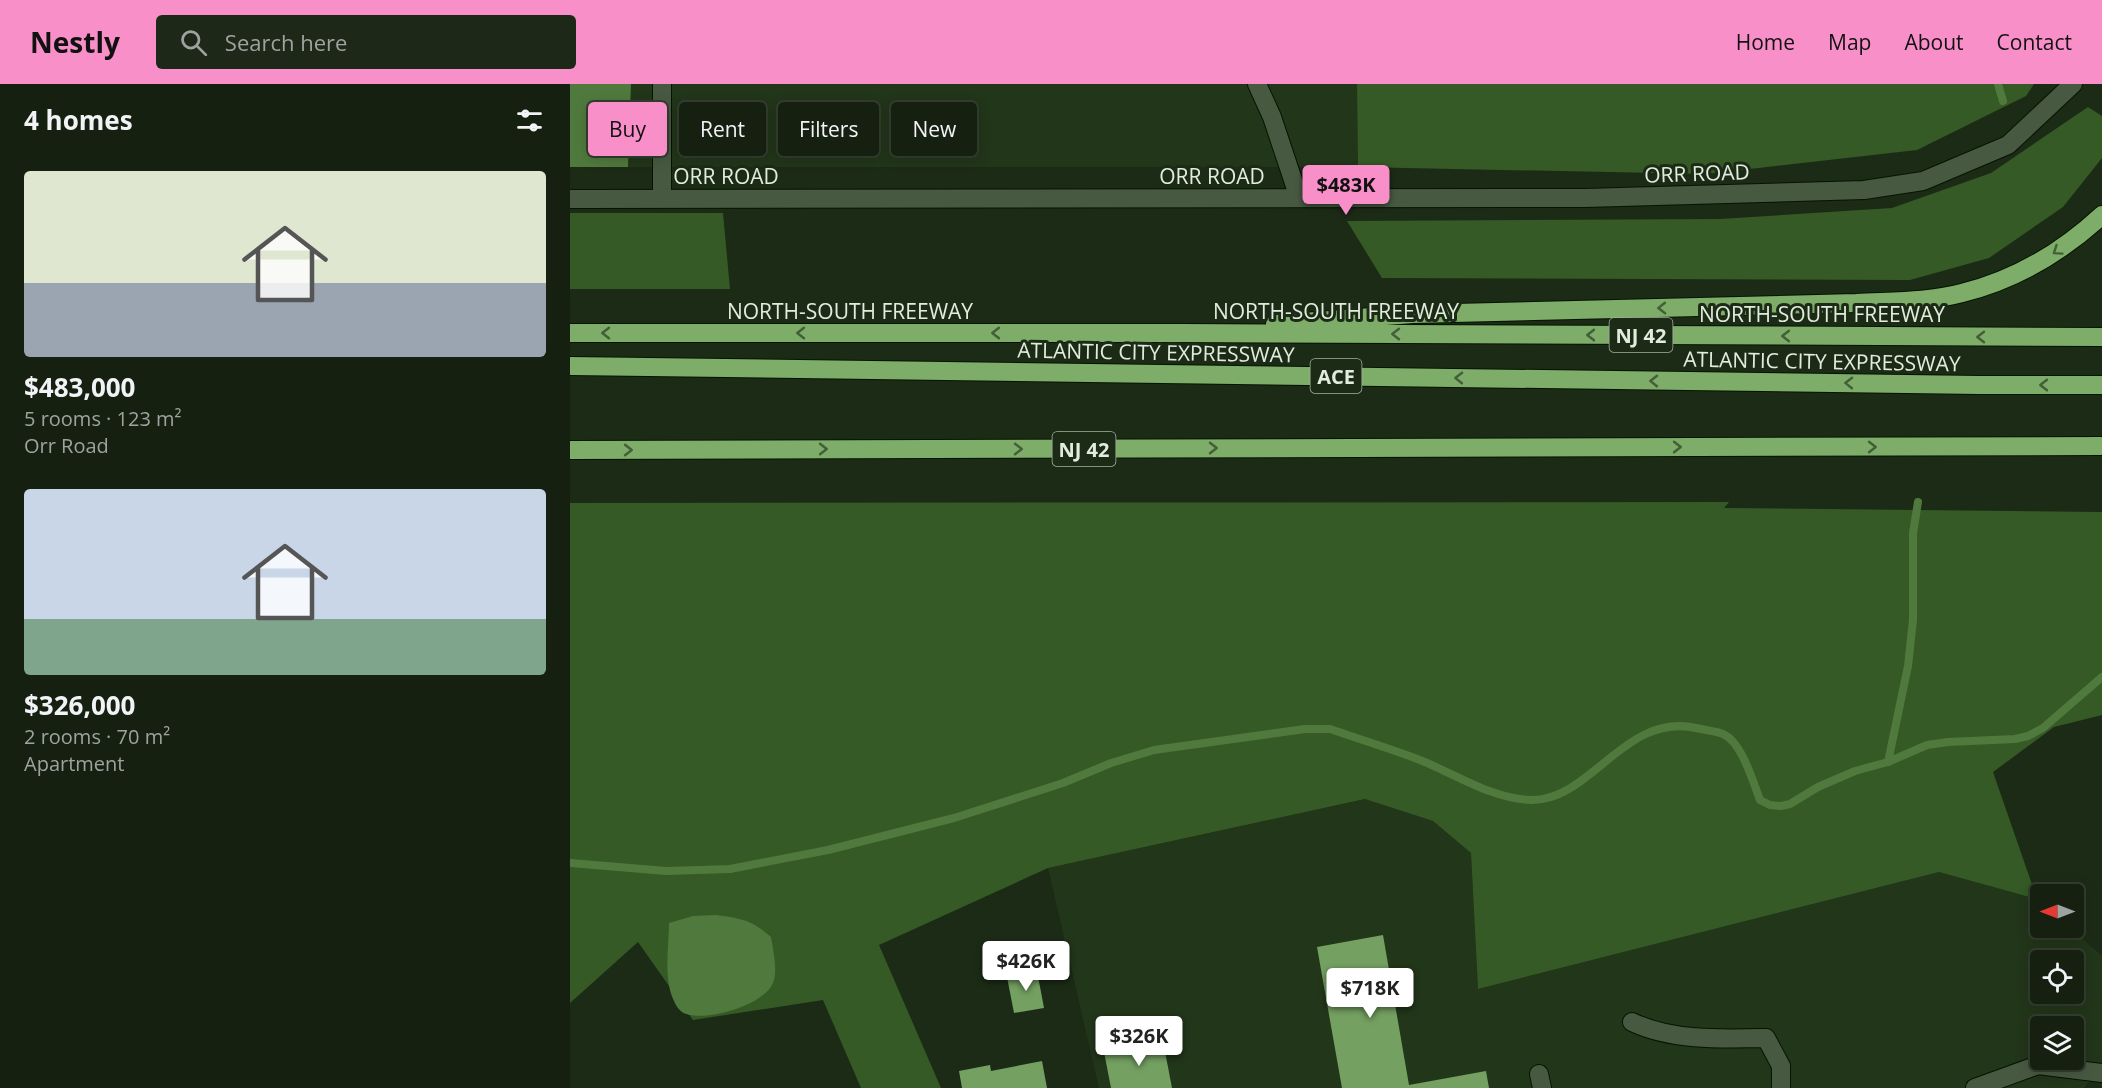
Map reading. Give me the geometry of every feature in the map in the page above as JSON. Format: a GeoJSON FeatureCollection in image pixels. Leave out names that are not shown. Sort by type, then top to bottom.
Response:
{"type":"FeatureCollection","features":[{"type":"Feature","properties":{"kind":"highway"},"geometry":{"type":"LineString","coordinates":[[1180,333],[1307,320],[1413,314],[1856,303],[1914,300],[1962,294],[2032,268],[2079,236],[2102,214]]}},
{"type":"Feature","properties":{"kind":"highway","name":"NORTH-SOUTH FREEWAY"},"geometry":{"type":"LineString","coordinates":[[570,333],[2102,337]]}},
{"type":"Feature","properties":{"kind":"highway","name":"ATLANTIC CITY EXPRESSWAY"},"geometry":{"type":"LineString","coordinates":[[570,366],[2102,385]]}},
{"type":"Feature","properties":{"kind":"highway","name":"NJ 42"},"geometry":{"type":"LineString","coordinates":[[570,450],[2102,446]]}},
{"type":"Feature","properties":{"kind":"street"},"geometry":{"type":"LineString","coordinates":[[662,84],[662,198]]}},
{"type":"Feature","properties":{"kind":"street"},"geometry":{"type":"LineString","coordinates":[[1257,84],[1272,117],[1299,198]]}},
{"type":"Feature","properties":{"kind":"street","name":"ORR ROAD"},"geometry":{"type":"LineString","coordinates":[[570,199],[1585,198],[1864,190],[1923,181],[2008,145],[2073,84]]}},
{"type":"Feature","properties":{"kind":"street"},"geometry":{"type":"LineString","coordinates":[[1632,1022],[1648,1030],[1717,1040],[1766,1038],[1780,1066],[1782,1088]]}},
{"type":"Feature","properties":{"kind":"street"},"geometry":{"type":"LineString","coordinates":[[1975,1088],[2038,1065],[2102,1073]]}},
{"type":"Feature","properties":{"kind":"shaded area"},"geometry":{"type":"Polygon","coordinates":[[[570,84],[631,84],[630,102],[588,102],[588,156],[628,156],[628,167],[570,167],[570,84]]]}},
{"type":"Feature","properties":{"kind":"shaded area"},"geometry":{"type":"Polygon","coordinates":[[[631,84],[1357,84],[1358,167],[628,167],[628,156],[667,156],[667,102],[630,102],[631,84]]]}},
{"type":"Feature","properties":{"kind":"shaded area"},"geometry":{"type":"Polygon","coordinates":[[[1357,84],[2034,84],[2026,96],[1917,150],[1706,174],[1358,167],[1357,84]]]}},
{"type":"Feature","properties":{"kind":"shaded area"},"geometry":{"type":"Polygon","coordinates":[[[2088,107],[2102,116],[2102,158],[2063,207],[1989,258],[1910,280],[1382,278],[1347,221],[1720,219],[1892,208],[1991,173],[2088,107]]]}},
{"type":"Feature","properties":{"kind":"shaded area"},"geometry":{"type":"Polygon","coordinates":[[[570,213],[723,213],[730,289],[570,289],[570,213]]]}},
{"type":"Feature","properties":{"kind":"shaded area"},"geometry":{"type":"Polygon","coordinates":[[[1729,502],[1724,508],[2102,512],[2102,715],[2054,727],[1993,772],[2032,884],[2030,897],[1939,872],[1478,989],[1471,853],[1433,821],[1365,799],[1048,868],[879,945],[941,1088],[861,1088],[823,1000],[693,1020],[638,942],[570,1003],[570,503],[1729,502]]]}},
{"type":"Feature","properties":{"kind":"shaded area"},"geometry":{"type":"Polygon","coordinates":[[[1366,799],[1433,821],[1471,853],[1478,989],[1939,872],[2030,897],[2030,938],[2082,938],[2102,956],[2102,1065],[2084,1088],[1099,1088],[1048,868],[1366,799]]]}},
{"type":"Feature","properties":{"kind":"shaded area"},"geometry":{"type":"Polygon","coordinates":[[[716,915],[745,921],[771,937],[775,960],[773,983],[758,999],[731,1011],[703,1016],[691,1015],[680,1010],[671,992],[667,963],[669,923],[693,916],[716,915]]]}},
{"type":"Feature","properties":{"kind":"building"},"geometry":{"type":"Polygon","coordinates":[[[1383,935],[1409,1085],[1486,1071],[1489,1088],[1342,1088],[1317,947],[1383,935]]]}},
{"type":"Feature","properties":{"kind":"building"},"geometry":{"type":"Polygon","coordinates":[[[1037,971],[1044,1008],[1014,1013],[1007,977],[1037,971]]]}},
{"type":"Feature","properties":{"kind":"building"},"geometry":{"type":"Polygon","coordinates":[[[1163,1041],[1172,1088],[1111,1088],[1104,1052],[1163,1041]]]}},
{"type":"Feature","properties":{"kind":"building"},"geometry":{"type":"Polygon","coordinates":[[[1042,1061],[1047,1088],[962,1088],[959,1071],[990,1065],[991,1071],[1042,1061]]]}},
{"type":"Feature","properties":{"kind":"waterway"},"geometry":{"type":"LineString","coordinates":[[1998,84],[2003,101]]}},
{"type":"Feature","properties":{"kind":"waterway"},"geometry":{"type":"LineString","coordinates":[[1888,762],[1908,666],[1913,620],[1913,533],[1918,502]]}},
{"type":"Feature","properties":{"kind":"waterway"},"geometry":{"type":"LineString","coordinates":[[570,863],[666,871],[730,869],[828,850],[954,818],[1063,783],[1111,763],[1154,750],[1305,729],[1330,729],[1420,760],[1488,791],[1516,799],[1531,800],[1552,797],[1572,787],[1628,744],[1649,733],[1671,727],[1696,728],[1720,733],[1730,738],[1746,763],[1760,800],[1770,805],[1781,806],[1790,804],[1818,787],[1855,771],[1888,762],[1927,745],[2015,739],[2028,736],[2043,728],[2102,677]]}}]}
